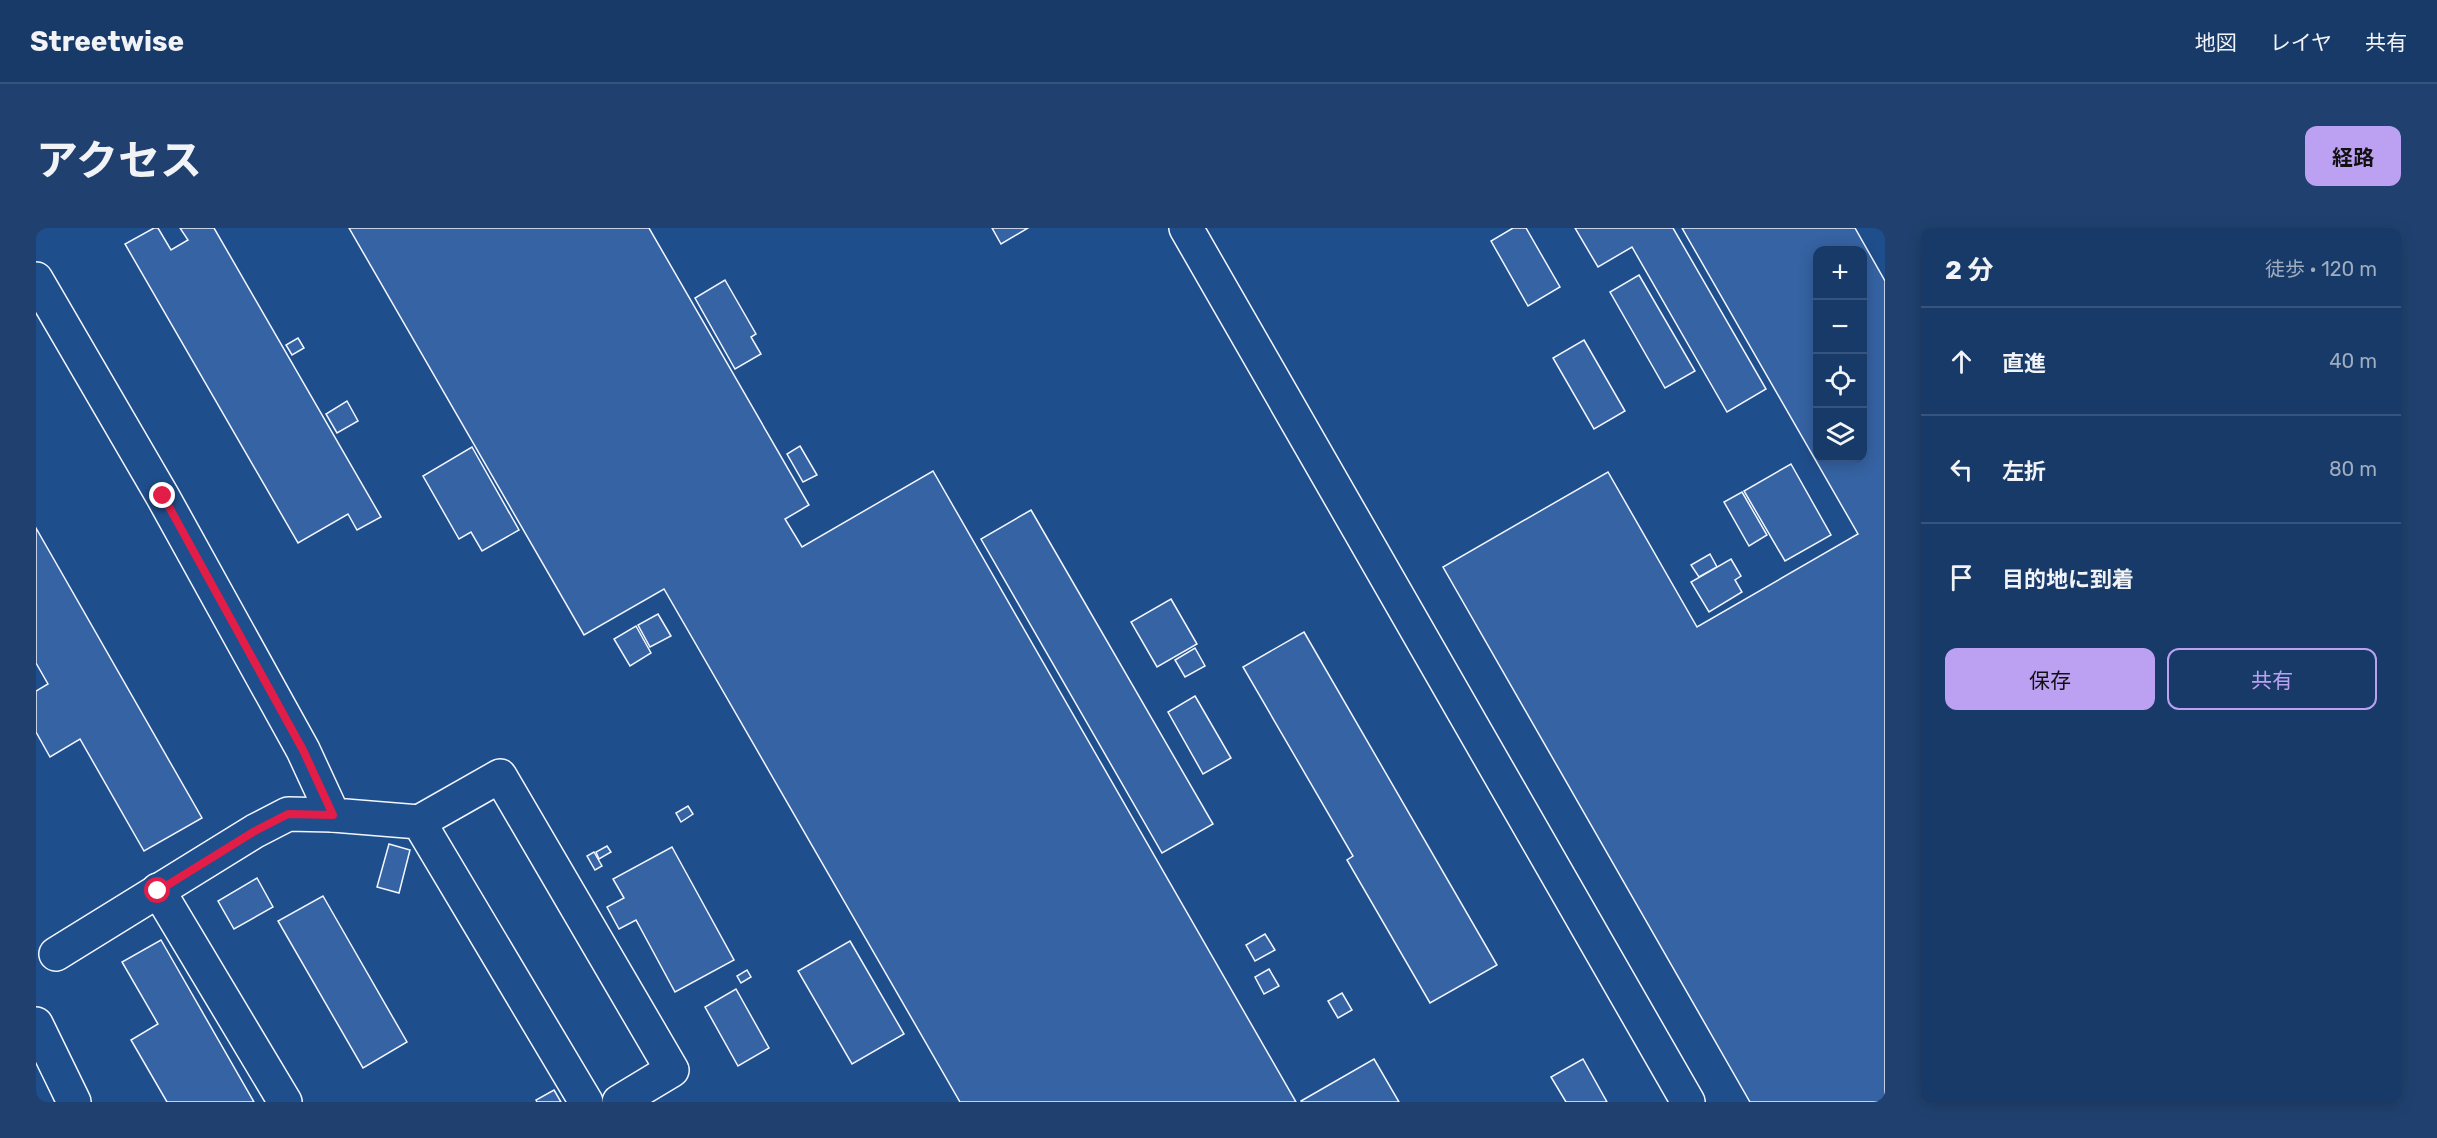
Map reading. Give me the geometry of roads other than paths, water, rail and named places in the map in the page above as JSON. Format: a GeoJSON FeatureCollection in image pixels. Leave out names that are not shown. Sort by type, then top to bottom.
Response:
{"type":"FeatureCollection","features":[{"type":"Feature","properties":{"kind":"lane"},"geometry":{"type":"LineString","coordinates":[[1186,228],[1688,1102]]}},
{"type":"Feature","properties":{"kind":"lane"},"geometry":{"type":"LineString","coordinates":[[36,279],[185,537],[303,750],[333,815]]}},
{"type":"Feature","properties":{"kind":"lane"},"geometry":{"type":"LineString","coordinates":[[56,954],[255,831],[288,814],[419,822],[500,776],[672,1070],[619,1102]]}},
{"type":"Feature","properties":{"kind":"lane"},"geometry":{"type":"LineString","coordinates":[[419,822],[586,1102]]}},
{"type":"Feature","properties":{"kind":"lane"},"geometry":{"type":"LineString","coordinates":[[158,891],[285,1102]]}},
{"type":"Feature","properties":{"kind":"lane"},"geometry":{"type":"LineString","coordinates":[[36,1024],[74,1102]]}}]}
